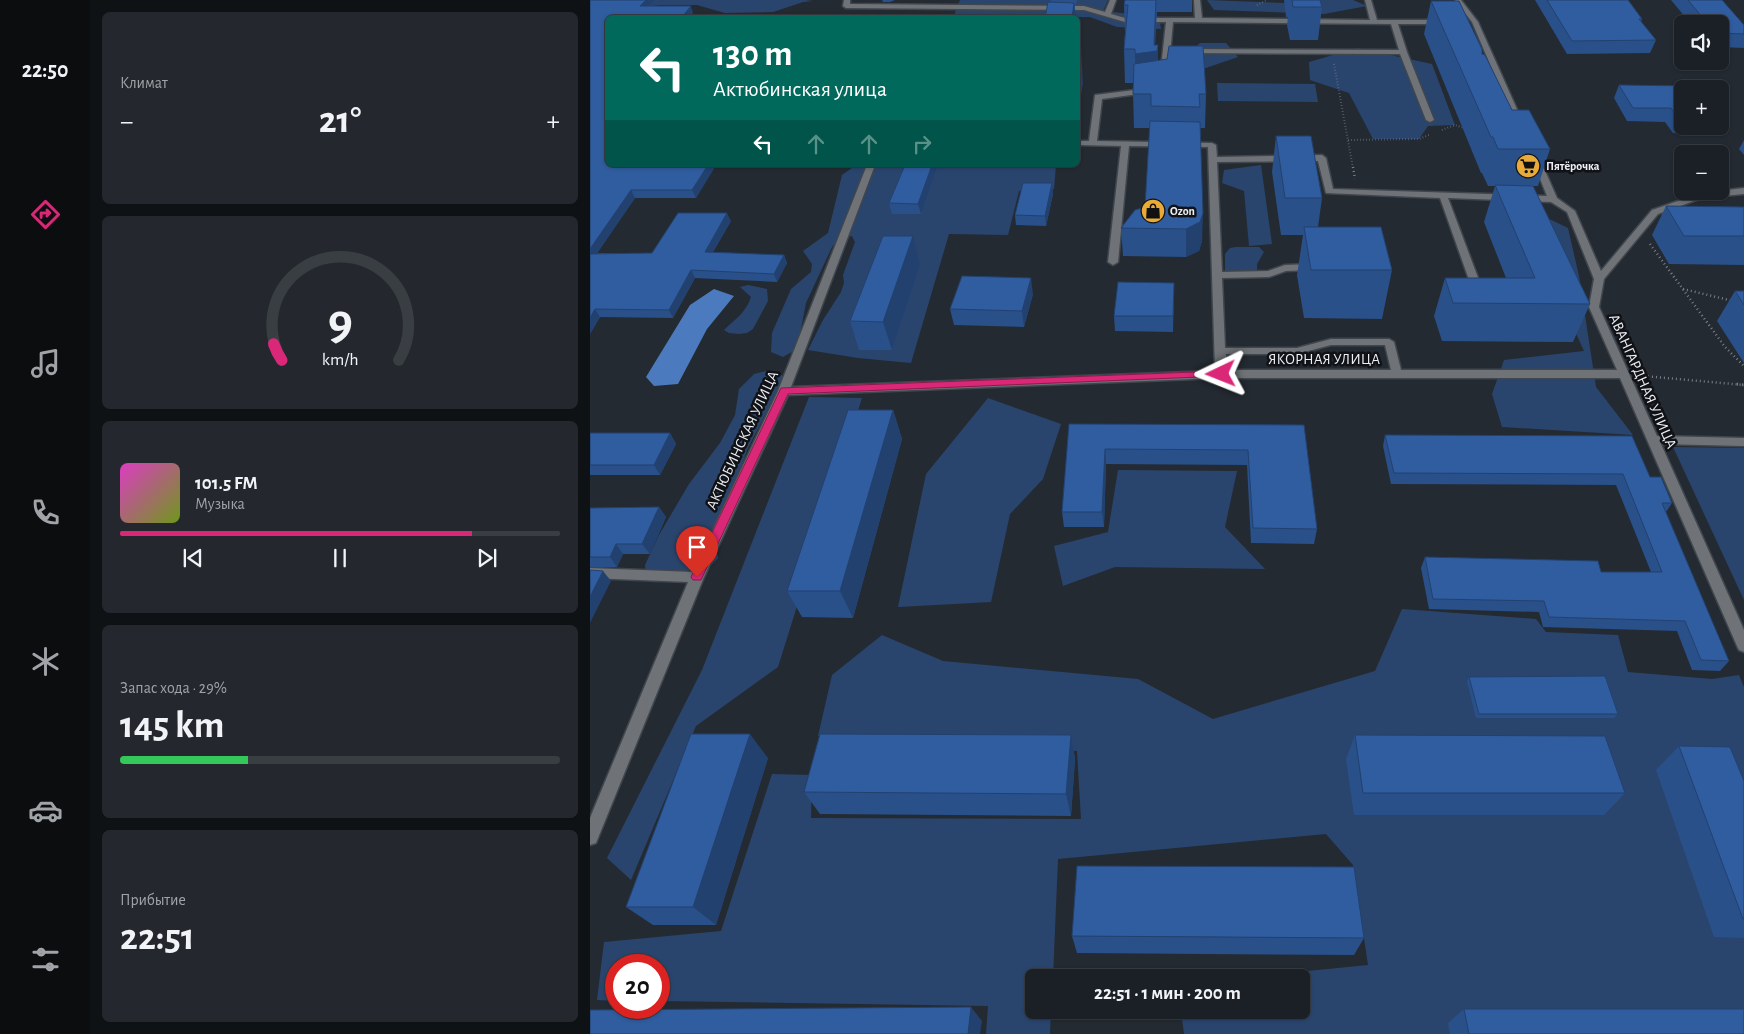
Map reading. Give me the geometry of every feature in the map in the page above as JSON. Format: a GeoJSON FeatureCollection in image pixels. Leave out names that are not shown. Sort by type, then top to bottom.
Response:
{"type":"FeatureCollection","features":[{"type":"Feature","properties":{"kind":"street"},"geometry":{"type":"LineString","coordinates":[[847,0],[846,6],[1084,8],[1125,20],[1448,22]]}},
{"type":"Feature","properties":{"kind":"street"},"geometry":{"type":"LineString","coordinates":[[1107,15],[1113,0]]}},
{"type":"Feature","properties":{"kind":"street"},"geometry":{"type":"LineString","coordinates":[[1197,0],[1199,21]]}},
{"type":"Feature","properties":{"kind":"street"},"geometry":{"type":"LineString","coordinates":[[1368,0],[1374,21]]}},
{"type":"Feature","properties":{"kind":"street"},"geometry":{"type":"LineString","coordinates":[[1458,0],[1523,131]]}},
{"type":"Feature","properties":{"kind":"street"},"geometry":{"type":"LineString","coordinates":[[1093,143],[1098,96],[1163,88],[1170,20]]}},
{"type":"Feature","properties":{"kind":"street"},"geometry":{"type":"LineString","coordinates":[[1394,21],[1403,52],[1430,120]]}},
{"type":"Feature","properties":{"kind":"street"},"geometry":{"type":"LineString","coordinates":[[1166,51],[1403,52]]}},
{"type":"Feature","properties":{"kind":"street"},"geometry":{"type":"LineString","coordinates":[[1080,143],[1212,145],[1221,374]]}},
{"type":"Feature","properties":{"kind":"street"},"geometry":{"type":"LineString","coordinates":[[1113,262],[1125,144]]}},
{"type":"Feature","properties":{"kind":"street"},"geometry":{"type":"LineString","coordinates":[[1531,149],[1553,199]]}},
{"type":"Feature","properties":{"kind":"street"},"geometry":{"type":"LineString","coordinates":[[1213,160],[1322,158],[1329,191],[1553,199],[1571,211],[1599,279],[1655,212],[1701,196],[1744,191]]}},
{"type":"Feature","properties":{"kind":"street","name":"АКТЮБИНСКАЯ УЛИЦА"},"geometry":{"type":"LineString","coordinates":[[590,837],[697,577],[784,391],[870,167]]}},
{"type":"Feature","properties":{"kind":"street"},"geometry":{"type":"LineString","coordinates":[[1443,195],[1478,291]]}},
{"type":"Feature","properties":{"kind":"street"},"geometry":{"type":"LineString","coordinates":[[1217,275],[1269,274],[1285,268],[1322,267]]}},
{"type":"Feature","properties":{"kind":"street","name":"АВАНГАРДНАЯ УЛИЦА"},"geometry":{"type":"LineString","coordinates":[[1599,279],[1594,307],[1744,646]]}},
{"type":"Feature","properties":{"kind":"street"},"geometry":{"type":"LineString","coordinates":[[1220,351],[1298,351],[1331,342],[1389,342],[1398,374]]}},
{"type":"Feature","properties":{"kind":"street","name":"ЯКОРНАЯ УЛИЦА"},"geometry":{"type":"LineString","coordinates":[[784,391],[1221,374],[1624,374]]}},
{"type":"Feature","properties":{"kind":"street"},"geometry":{"type":"LineString","coordinates":[[1653,440],[1744,442]]}},
{"type":"Feature","properties":{"kind":"street"},"geometry":{"type":"LineString","coordinates":[[590,573],[697,577]]}},
{"type":"Feature","properties":{"kind":"path"},"geometry":{"type":"LineString","coordinates":[[1332,52],[1357,192]]}},
{"type":"Feature","properties":{"kind":"path"},"geometry":{"type":"LineString","coordinates":[[1348,140],[1419,139],[1455,125],[1465,128]]}},
{"type":"Feature","properties":{"kind":"path"},"geometry":{"type":"LineString","coordinates":[[1639,229],[1725,347],[1744,366]]}},
{"type":"Feature","properties":{"kind":"path"},"geometry":{"type":"LineString","coordinates":[[1682,288],[1735,301]]}},
{"type":"Feature","properties":{"kind":"path"},"geometry":{"type":"LineString","coordinates":[[1624,374],[1744,385]]}},
{"type":"Feature","properties":{"kind":"shaded area"},"geometry":{"type":"Polygon","coordinates":[[[590,0],[813,1],[803,2],[773,12],[725,13],[697,5],[647,7],[590,0]]]}},
{"type":"Feature","properties":{"kind":"shaded area"},"geometry":{"type":"Polygon","coordinates":[[[960,0],[1108,0],[1103,11],[1159,17],[1161,29],[1117,27],[1090,17],[1080,17],[1080,15],[954,15],[960,0]]]}},
{"type":"Feature","properties":{"kind":"shaded area"},"geometry":{"type":"Polygon","coordinates":[[[1207,0],[1284,3],[1296,0],[1353,0],[1367,6],[1324,14],[1214,10],[1207,0]]]}},
{"type":"Feature","properties":{"kind":"shaded area"},"geometry":{"type":"Polygon","coordinates":[[[1200,43],[1226,43],[1238,57],[1200,70],[1187,55],[1200,43]]]}},
{"type":"Feature","properties":{"kind":"shaded area"},"geometry":{"type":"Polygon","coordinates":[[[1357,48],[1432,64],[1455,125],[1428,126],[1419,139],[1373,139],[1349,93],[1310,80],[1309,62],[1357,48]]]}},
{"type":"Feature","properties":{"kind":"shaded area"},"geometry":{"type":"Polygon","coordinates":[[[1217,83],[1315,84],[1318,102],[1218,101],[1217,83]]]}},
{"type":"Feature","properties":{"kind":"shaded area"},"geometry":{"type":"Polygon","coordinates":[[[1261,165],[1272,244],[1249,246],[1244,191],[1222,183],[1224,170],[1261,165]]]}},
{"type":"Feature","properties":{"kind":"shaded area"},"geometry":{"type":"Polygon","coordinates":[[[853,167],[1056,167],[1054,189],[1019,191],[1008,235],[949,234],[911,363],[858,358],[808,350],[823,320],[841,292],[844,283],[843,275],[855,242],[852,236],[839,239],[832,247],[806,303],[797,349],[783,357],[771,352],[772,333],[791,289],[811,272],[812,264],[803,251],[828,233],[842,175],[853,167]]]}},
{"type":"Feature","properties":{"kind":"shaded area"},"geometry":{"type":"Polygon","coordinates":[[[1541,215],[1568,228],[1579,276],[1596,387],[1633,435],[1502,427],[1492,394],[1504,360],[1584,351],[1525,222],[1541,215]]]}},
{"type":"Feature","properties":{"kind":"shaded area"},"geometry":{"type":"Polygon","coordinates":[[[1259,247],[1264,252],[1257,264],[1257,273],[1225,273],[1225,254],[1230,248],[1259,247]]]}},
{"type":"Feature","properties":{"kind":"shaded area"},"geometry":{"type":"Polygon","coordinates":[[[748,285],[767,289],[768,301],[753,329],[747,333],[729,333],[724,330],[740,315],[749,303],[751,297],[740,287],[748,285]]]}},
{"type":"Feature","properties":{"kind":"shaded area"},"geometry":{"type":"Polygon","coordinates":[[[714,289],[734,296],[707,329],[678,384],[654,386],[646,377],[690,305],[714,289]]]}},
{"type":"Feature","properties":{"kind":"shaded area"},"geometry":{"type":"Polygon","coordinates":[[[766,371],[776,372],[783,376],[781,384],[747,450],[716,548],[718,558],[705,570],[697,573],[666,582],[650,582],[646,575],[645,565],[659,535],[689,484],[720,443],[735,415],[739,389],[754,374],[766,371]]]}},
{"type":"Feature","properties":{"kind":"shaded area"},"geometry":{"type":"Polygon","coordinates":[[[809,397],[862,398],[778,667],[696,726],[631,880],[607,858],[702,670],[809,397]]]}},
{"type":"Feature","properties":{"kind":"shaded area"},"geometry":{"type":"Polygon","coordinates":[[[988,398],[1061,424],[1043,479],[1010,514],[991,602],[898,607],[926,474],[988,398]]]}},
{"type":"Feature","properties":{"kind":"shaded area"},"geometry":{"type":"Polygon","coordinates":[[[1673,447],[1744,448],[1744,600],[1673,447]]]}},
{"type":"Feature","properties":{"kind":"shaded area"},"geometry":{"type":"Polygon","coordinates":[[[1118,470],[1237,471],[1225,527],[1265,569],[1115,567],[1063,586],[1054,546],[1108,532],[1118,470]]]}},
{"type":"Feature","properties":{"kind":"shaded area"},"geometry":{"type":"Polygon","coordinates":[[[1402,609],[1536,619],[1546,632],[1618,635],[1628,672],[1712,679],[1739,675],[1744,687],[1744,1034],[1184,1034],[1182,1019],[1310,1019],[1310,971],[1368,965],[1353,865],[1326,834],[1058,859],[1053,969],[1025,969],[1025,1019],[1051,1019],[1050,1034],[986,1034],[988,1006],[670,1001],[670,954],[605,954],[605,1000],[597,1000],[604,942],[721,931],[772,774],[812,775],[811,818],[1081,819],[1077,751],[818,736],[832,675],[882,635],[943,661],[1138,679],[1213,719],[1375,671],[1402,609]]]}},
{"type":"Feature","properties":{"kind":"building"},"geometry":{"type":"Polygon","coordinates":[[[590,0],[646,0],[640,6],[691,6],[684,15],[605,15],[605,167],[707,167],[692,190],[631,190],[590,249],[590,0]]]}},
{"type":"Feature","properties":{"kind":"building"},"geometry":{"type":"Polygon","coordinates":[[[1125,0],[1156,0],[1154,45],[1158,45],[1157,51],[1135,54],[1135,49],[1124,49],[1128,5],[1124,5],[1125,0]]]}},
{"type":"Feature","properties":{"kind":"building"},"geometry":{"type":"Polygon","coordinates":[[[1292,0],[1320,0],[1322,7],[1293,7],[1292,0]]]}},
{"type":"Feature","properties":{"kind":"building"},"geometry":{"type":"Polygon","coordinates":[[[1547,0],[1628,0],[1642,19],[1639,19],[1656,40],[1572,41],[1547,0]]]}},
{"type":"Feature","properties":{"kind":"building"},"geometry":{"type":"Polygon","coordinates":[[[1688,0],[1722,0],[1744,25],[1744,34],[1729,33],[1729,15],[1700,15],[1688,0]]]}},
{"type":"Feature","properties":{"kind":"building"},"geometry":{"type":"Polygon","coordinates":[[[1431,1],[1459,1],[1482,49],[1482,54],[1485,55],[1512,110],[1529,110],[1550,149],[1498,149],[1431,1]]]}},
{"type":"Feature","properties":{"kind":"building"},"geometry":{"type":"Polygon","coordinates":[[[1048,2],[1074,3],[1072,15],[1046,15],[1048,2]]]}},
{"type":"Feature","properties":{"kind":"building"},"geometry":{"type":"Polygon","coordinates":[[[1169,46],[1203,46],[1206,94],[1199,94],[1200,107],[1151,106],[1151,94],[1133,94],[1134,64],[1167,59],[1169,46]]]}},
{"type":"Feature","properties":{"kind":"building"},"geometry":{"type":"Polygon","coordinates":[[[1619,85],[1674,86],[1674,112],[1671,108],[1633,108],[1619,85]]]}},
{"type":"Feature","properties":{"kind":"building"},"geometry":{"type":"Polygon","coordinates":[[[1150,121],[1200,122],[1203,213],[1200,222],[1186,229],[1121,228],[1135,210],[1145,207],[1150,121]]]}},
{"type":"Feature","properties":{"kind":"building"},"geometry":{"type":"Polygon","coordinates":[[[1276,136],[1311,136],[1322,198],[1285,198],[1276,136]]]}},
{"type":"Feature","properties":{"kind":"building"},"geometry":{"type":"Polygon","coordinates":[[[904,167],[931,167],[918,204],[889,203],[904,167]]]}},
{"type":"Feature","properties":{"kind":"building"},"geometry":{"type":"Polygon","coordinates":[[[1023,183],[1052,183],[1045,216],[1015,215],[1023,183]]]}},
{"type":"Feature","properties":{"kind":"building"},"geometry":{"type":"Polygon","coordinates":[[[1495,185],[1533,186],[1590,304],[1453,303],[1445,278],[1535,278],[1495,185]]]}},
{"type":"Feature","properties":{"kind":"building"},"geometry":{"type":"Polygon","coordinates":[[[1666,206],[1744,207],[1744,236],[1684,236],[1666,206]]]}},
{"type":"Feature","properties":{"kind":"building"},"geometry":{"type":"Polygon","coordinates":[[[678,213],[727,213],[705,252],[784,255],[774,274],[691,270],[669,310],[595,309],[590,318],[590,254],[652,253],[678,213]]]}},
{"type":"Feature","properties":{"kind":"building"},"geometry":{"type":"Polygon","coordinates":[[[1304,227],[1381,227],[1392,270],[1311,270],[1304,227]]]}},
{"type":"Feature","properties":{"kind":"building"},"geometry":{"type":"Polygon","coordinates":[[[883,236],[913,236],[883,322],[850,321],[883,236]]]}},
{"type":"Feature","properties":{"kind":"building"},"geometry":{"type":"Polygon","coordinates":[[[962,276],[1031,278],[1022,311],[950,309],[962,276]]]}},
{"type":"Feature","properties":{"kind":"building"},"geometry":{"type":"Polygon","coordinates":[[[1118,282],[1174,283],[1173,316],[1114,316],[1118,282]]]}},
{"type":"Feature","properties":{"kind":"building"},"geometry":{"type":"Polygon","coordinates":[[[1735,291],[1744,291],[1744,305],[1735,291]]]}},
{"type":"Feature","properties":{"kind":"building"},"geometry":{"type":"Polygon","coordinates":[[[848,410],[893,410],[840,591],[787,591],[848,410]]]}},
{"type":"Feature","properties":{"kind":"building"},"geometry":{"type":"Polygon","coordinates":[[[1069,424],[1304,425],[1317,529],[1253,528],[1248,450],[1105,449],[1102,512],[1062,512],[1069,424]]]}},
{"type":"Feature","properties":{"kind":"building"},"geometry":{"type":"Polygon","coordinates":[[[590,433],[670,433],[654,465],[590,465],[590,433]]]}},
{"type":"Feature","properties":{"kind":"building"},"geometry":{"type":"Polygon","coordinates":[[[1385,435],[1632,436],[1650,477],[1661,477],[1672,503],[1662,503],[1729,661],[1701,660],[1685,621],[1549,617],[1544,601],[1433,599],[1425,557],[1598,561],[1601,572],[1662,572],[1623,474],[1394,473],[1385,435]]]}},
{"type":"Feature","properties":{"kind":"building"},"geometry":{"type":"Polygon","coordinates":[[[659,507],[642,544],[616,544],[610,557],[590,557],[590,508],[659,507]]]}},
{"type":"Feature","properties":{"kind":"building"},"geometry":{"type":"Polygon","coordinates":[[[590,570],[603,571],[590,597],[590,570]]]}},
{"type":"Feature","properties":{"kind":"building"},"geometry":{"type":"Polygon","coordinates":[[[1605,676],[1618,714],[1479,714],[1469,677],[1605,676]]]}},
{"type":"Feature","properties":{"kind":"building"},"geometry":{"type":"Polygon","coordinates":[[[691,734],[750,734],[693,907],[626,907],[691,734]]]}},
{"type":"Feature","properties":{"kind":"building"},"geometry":{"type":"Polygon","coordinates":[[[820,734],[1071,735],[1066,794],[804,792],[820,734]]]}},
{"type":"Feature","properties":{"kind":"building"},"geometry":{"type":"Polygon","coordinates":[[[1355,735],[1605,736],[1625,793],[1363,793],[1355,735]]]}},
{"type":"Feature","properties":{"kind":"building"},"geometry":{"type":"Polygon","coordinates":[[[1679,746],[1730,747],[1744,781],[1744,919],[1743,919],[1679,746]]]}},
{"type":"Feature","properties":{"kind":"building"},"geometry":{"type":"Polygon","coordinates":[[[1077,866],[1354,867],[1364,938],[1072,936],[1077,866]]]}},
{"type":"Feature","properties":{"kind":"building"},"geometry":{"type":"Polygon","coordinates":[[[971,1007],[968,1034],[590,1034],[590,1010],[605,1010],[605,1019],[670,1019],[670,1009],[971,1007]]]}},
{"type":"Feature","properties":{"kind":"building"},"geometry":{"type":"Polygon","coordinates":[[[1464,1009],[1744,1009],[1744,1034],[1469,1034],[1464,1009]]]}},
{"type":"Feature","properties":{"kind":"place","name":"Пятёрочка"},"geometry":{"type":"Point","coordinates":[1528,166]}},
{"type":"Feature","properties":{"kind":"place","name":"Ozon"},"geometry":{"type":"Point","coordinates":[1153,211]}},
{"type":"Feature","properties":{"kind":"route"},"geometry":{"type":"LineString","coordinates":[[697,577],[784,391],[1221,374]]}}]}
